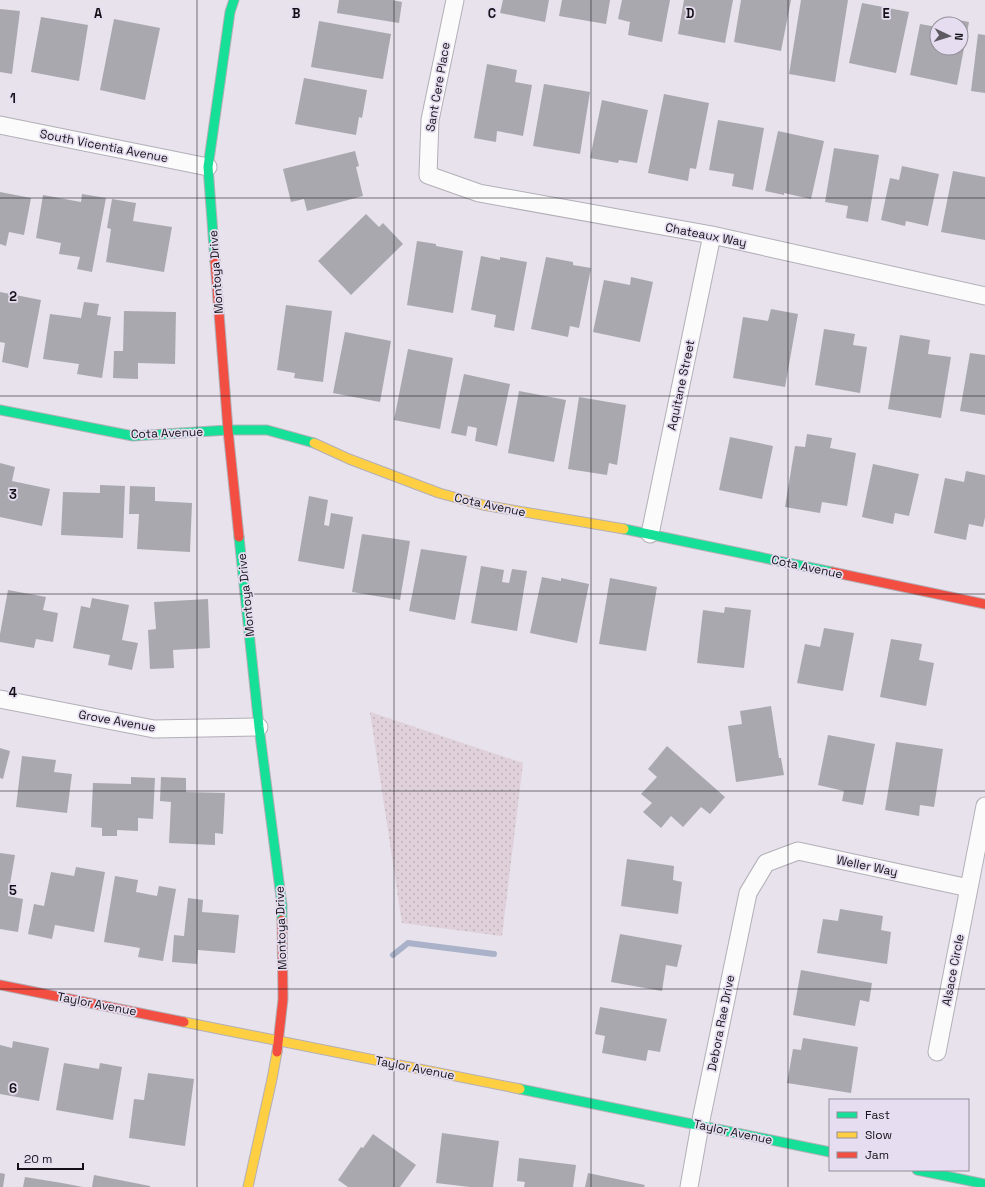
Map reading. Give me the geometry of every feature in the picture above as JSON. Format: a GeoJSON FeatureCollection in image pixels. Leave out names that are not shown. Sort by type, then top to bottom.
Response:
{"type":"FeatureCollection","features":[{"type":"Feature","properties":{"kind":"street","name":"Montoya Drive"},"geometry":{"type":"LineString","coordinates":[[234,0],[230,12],[208,167],[228,430],[259,728],[282,905],[283,999],[280,1040],[248,1187]]}},
{"type":"Feature","properties":{"kind":"street","name":"Sant Cere Place"},"geometry":{"type":"LineString","coordinates":[[428,175],[430,120],[455,0]]}},
{"type":"Feature","properties":{"kind":"street","name":"South Vicentia Avenue"},"geometry":{"type":"LineString","coordinates":[[0,125],[208,167]]}},
{"type":"Feature","properties":{"kind":"street","name":"Chateaux Way"},"geometry":{"type":"LineString","coordinates":[[428,175],[480,193],[712,235],[985,296]]}},
{"type":"Feature","properties":{"kind":"street","name":"Aquitane Street"},"geometry":{"type":"LineString","coordinates":[[650,534],[712,235]]}},
{"type":"Feature","properties":{"kind":"street","name":"Cota Avenue"},"geometry":{"type":"LineString","coordinates":[[0,410],[133,436],[228,430],[267,430],[310,441],[349,459],[439,493],[483,505],[650,534],[985,604]]}},
{"type":"Feature","properties":{"kind":"street","name":"Grove Avenue"},"geometry":{"type":"LineString","coordinates":[[0,698],[154,729],[259,728]]}},
{"type":"Feature","properties":{"kind":"street","name":"Alsace Circle"},"geometry":{"type":"LineString","coordinates":[[937,1052],[985,806]]}},
{"type":"Feature","properties":{"kind":"street","name":"Weller Way"},"geometry":{"type":"LineString","coordinates":[[766,863],[798,851],[969,888]]}},
{"type":"Feature","properties":{"kind":"street","name":"Debora Rae Drive"},"geometry":{"type":"LineString","coordinates":[[689,1187],[700,1125],[748,893],[766,863]]}},
{"type":"Feature","properties":{"kind":"street","name":"Taylor Avenue"},"geometry":{"type":"LineString","coordinates":[[0,985],[280,1040],[829,1152]]}},
{"type":"Feature","properties":{"kind":"street"},"geometry":{"type":"LineString","coordinates":[[922,1171],[985,1184]]}},
{"type":"Feature","properties":{"kind":"shaded area"},"geometry":{"type":"Polygon","coordinates":[[[370,712],[523,763],[502,936],[402,923],[370,712]]]}},
{"type":"Feature","properties":{"kind":"building"},"geometry":{"type":"Polygon","coordinates":[[[339,0],[392,0],[402,2],[399,23],[337,13],[339,0]]]}},
{"type":"Feature","properties":{"kind":"building"},"geometry":{"type":"Polygon","coordinates":[[[503,0],[549,0],[545,22],[500,13],[503,0]]]}},
{"type":"Feature","properties":{"kind":"building"},"geometry":{"type":"Polygon","coordinates":[[[562,0],[610,0],[606,24],[559,16],[562,0]]]}},
{"type":"Feature","properties":{"kind":"building"},"geometry":{"type":"Polygon","coordinates":[[[622,0],[670,0],[662,42],[628,35],[630,22],[618,19],[622,0]]]}},
{"type":"Feature","properties":{"kind":"building"},"geometry":{"type":"Polygon","coordinates":[[[684,0],[733,0],[725,43],[678,34],[684,0]]]}},
{"type":"Feature","properties":{"kind":"building"},"geometry":{"type":"Polygon","coordinates":[[[741,0],[791,0],[781,51],[734,42],[741,0]]]}},
{"type":"Feature","properties":{"kind":"building"},"geometry":{"type":"Polygon","coordinates":[[[801,0],[848,0],[835,82],[789,74],[801,0]]]}},
{"type":"Feature","properties":{"kind":"building"},"geometry":{"type":"Polygon","coordinates":[[[862,3],[909,12],[896,73],[849,63],[862,3]]]}},
{"type":"Feature","properties":{"kind":"building"},"geometry":{"type":"Polygon","coordinates":[[[0,9],[20,11],[12,74],[0,72],[0,9]]]}},
{"type":"Feature","properties":{"kind":"building"},"geometry":{"type":"Polygon","coordinates":[[[41,17],[88,25],[79,81],[31,72],[41,17]]]}},
{"type":"Feature","properties":{"kind":"building"},"geometry":{"type":"Polygon","coordinates":[[[114,19],[160,28],[145,100],[100,90],[114,19]]]}},
{"type":"Feature","properties":{"kind":"building"},"geometry":{"type":"Polygon","coordinates":[[[319,21],[391,34],[383,79],[311,67],[319,21]]]}},
{"type":"Feature","properties":{"kind":"building"},"geometry":{"type":"Polygon","coordinates":[[[920,24],[929,26],[929,56],[963,56],[957,85],[910,75],[920,24]]]}},
{"type":"Feature","properties":{"kind":"building"},"geometry":{"type":"Polygon","coordinates":[[[978,34],[985,35],[985,93],[971,91],[978,34]]]}},
{"type":"Feature","properties":{"kind":"building"},"geometry":{"type":"Polygon","coordinates":[[[487,64],[517,70],[515,82],[532,85],[523,136],[497,131],[496,142],[474,138],[487,64]]]}},
{"type":"Feature","properties":{"kind":"building"},"geometry":{"type":"Polygon","coordinates":[[[304,78],[367,90],[362,118],[359,117],[356,135],[295,124],[304,78]]]}},
{"type":"Feature","properties":{"kind":"building"},"geometry":{"type":"Polygon","coordinates":[[[544,84],[590,92],[580,154],[533,146],[544,84]]]}},
{"type":"Feature","properties":{"kind":"building"},"geometry":{"type":"Polygon","coordinates":[[[664,94],[709,103],[696,169],[690,168],[688,181],[648,173],[664,94]]]}},
{"type":"Feature","properties":{"kind":"building"},"geometry":{"type":"Polygon","coordinates":[[[602,100],[648,110],[637,163],[619,160],[618,163],[590,158],[602,100]]]}},
{"type":"Feature","properties":{"kind":"building"},"geometry":{"type":"Polygon","coordinates":[[[718,120],[764,128],[753,190],[732,186],[734,174],[709,170],[718,120]]]}},
{"type":"Feature","properties":{"kind":"building"},"geometry":{"type":"Polygon","coordinates":[[[778,131],[824,141],[811,199],[784,193],[784,195],[765,191],[778,131]]]}},
{"type":"Feature","properties":{"kind":"building"},"geometry":{"type":"Polygon","coordinates":[[[834,148],[879,155],[868,222],[846,218],[848,206],[825,202],[834,148]]]}},
{"type":"Feature","properties":{"kind":"building"},"geometry":{"type":"Polygon","coordinates":[[[355,151],[359,166],[356,167],[363,196],[307,211],[304,199],[291,202],[283,169],[355,151]]]}},
{"type":"Feature","properties":{"kind":"building"},"geometry":{"type":"Polygon","coordinates":[[[902,166],[939,174],[928,226],[906,221],[905,226],[881,220],[890,178],[899,180],[902,166]]]}},
{"type":"Feature","properties":{"kind":"building"},"geometry":{"type":"Polygon","coordinates":[[[953,171],[985,177],[985,240],[941,232],[953,171]]]}},
{"type":"Feature","properties":{"kind":"building"},"geometry":{"type":"Polygon","coordinates":[[[0,192],[31,198],[24,235],[9,232],[6,246],[0,244],[0,192]]]}},
{"type":"Feature","properties":{"kind":"building"},"geometry":{"type":"Polygon","coordinates":[[[82,194],[106,198],[92,272],[77,269],[80,257],[59,254],[61,243],[36,238],[43,195],[81,202],[82,194]]]}},
{"type":"Feature","properties":{"kind":"building"},"geometry":{"type":"Polygon","coordinates":[[[112,199],[136,203],[133,221],[172,227],[164,272],[106,262],[111,229],[107,228],[112,199]]]}},
{"type":"Feature","properties":{"kind":"building"},"geometry":{"type":"Polygon","coordinates":[[[366,214],[379,227],[383,223],[403,244],[351,295],[318,261],[366,214]]]}},
{"type":"Feature","properties":{"kind":"building"},"geometry":{"type":"Polygon","coordinates":[[[417,241],[463,251],[453,313],[407,305],[417,241]]]}},
{"type":"Feature","properties":{"kind":"building"},"geometry":{"type":"Polygon","coordinates":[[[481,256],[500,260],[500,257],[527,262],[514,331],[494,327],[496,315],[471,310],[481,256]]]}},
{"type":"Feature","properties":{"kind":"building"},"geometry":{"type":"Polygon","coordinates":[[[546,257],[573,262],[573,265],[591,268],[579,328],[570,326],[568,337],[531,329],[546,257]]]}},
{"type":"Feature","properties":{"kind":"building"},"geometry":{"type":"Polygon","coordinates":[[[631,277],[653,282],[640,342],[593,332],[604,280],[630,285],[631,277]]]}},
{"type":"Feature","properties":{"kind":"building"},"geometry":{"type":"Polygon","coordinates":[[[0,292],[41,300],[28,368],[2,362],[5,343],[0,342],[0,292]]]}},
{"type":"Feature","properties":{"kind":"building"},"geometry":{"type":"Polygon","coordinates":[[[84,302],[99,304],[97,315],[111,317],[102,378],[77,374],[79,364],[43,359],[50,314],[81,318],[84,302]]]}},
{"type":"Feature","properties":{"kind":"building"},"geometry":{"type":"Polygon","coordinates":[[[286,305],[332,311],[323,382],[294,378],[295,373],[277,370],[286,305]]]}},
{"type":"Feature","properties":{"kind":"building"},"geometry":{"type":"Polygon","coordinates":[[[771,309],[798,314],[785,387],[733,378],[743,317],[768,321],[771,309]]]}},
{"type":"Feature","properties":{"kind":"building"},"geometry":{"type":"Polygon","coordinates":[[[124,311],[176,312],[175,364],[138,363],[138,379],[113,378],[114,351],[123,351],[124,311]]]}},
{"type":"Feature","properties":{"kind":"building"},"geometry":{"type":"Polygon","coordinates":[[[824,329],[855,334],[853,345],[867,347],[860,393],[815,385],[824,329]]]}},
{"type":"Feature","properties":{"kind":"building"},"geometry":{"type":"Polygon","coordinates":[[[345,332],[391,341],[380,402],[333,393],[345,332]]]}},
{"type":"Feature","properties":{"kind":"building"},"geometry":{"type":"Polygon","coordinates":[[[900,335],[930,340],[928,354],[951,357],[941,418],[888,409],[900,335]]]}},
{"type":"Feature","properties":{"kind":"building"},"geometry":{"type":"Polygon","coordinates":[[[408,349],[453,358],[440,429],[394,420],[408,349]]]}},
{"type":"Feature","properties":{"kind":"building"},"geometry":{"type":"Polygon","coordinates":[[[970,353],[985,355],[985,415],[960,411],[970,353]]]}},
{"type":"Feature","properties":{"kind":"building"},"geometry":{"type":"Polygon","coordinates":[[[464,374],[510,384],[497,446],[475,441],[477,428],[468,426],[466,436],[451,433],[464,374]]]}},
{"type":"Feature","properties":{"kind":"building"},"geometry":{"type":"Polygon","coordinates":[[[519,391],[566,400],[554,462],[508,453],[519,391]]]}},
{"type":"Feature","properties":{"kind":"building"},"geometry":{"type":"Polygon","coordinates":[[[579,397],[626,405],[617,465],[609,463],[607,475],[568,469],[579,397]]]}},
{"type":"Feature","properties":{"kind":"building"},"geometry":{"type":"Polygon","coordinates":[[[807,434],[832,438],[830,448],[856,453],[847,506],[822,502],[820,513],[785,507],[795,446],[805,447],[807,434]]]}},
{"type":"Feature","properties":{"kind":"building"},"geometry":{"type":"Polygon","coordinates":[[[730,437],[773,446],[762,499],[719,490],[730,437]]]}},
{"type":"Feature","properties":{"kind":"building"},"geometry":{"type":"Polygon","coordinates":[[[0,463],[15,467],[12,481],[50,489],[42,526],[0,517],[0,463]]]}},
{"type":"Feature","properties":{"kind":"building"},"geometry":{"type":"Polygon","coordinates":[[[873,464],[919,474],[909,516],[895,513],[893,524],[862,517],[873,464]]]}},
{"type":"Feature","properties":{"kind":"building"},"geometry":{"type":"Polygon","coordinates":[[[966,471],[985,475],[985,517],[983,527],[969,524],[966,540],[934,533],[945,478],[964,482],[966,471]]]}},
{"type":"Feature","properties":{"kind":"building"},"geometry":{"type":"Polygon","coordinates":[[[100,485],[125,486],[123,538],[61,535],[63,492],[100,493],[100,485]]]}},
{"type":"Feature","properties":{"kind":"building"},"geometry":{"type":"Polygon","coordinates":[[[130,486],[155,487],[155,501],[192,503],[190,552],[137,549],[139,514],[129,514],[130,486]]]}},
{"type":"Feature","properties":{"kind":"building"},"geometry":{"type":"Polygon","coordinates":[[[309,496],[328,500],[324,525],[329,526],[331,513],[353,517],[344,569],[298,561],[309,496]]]}},
{"type":"Feature","properties":{"kind":"building"},"geometry":{"type":"Polygon","coordinates":[[[362,534],[410,541],[400,600],[352,592],[362,534]]]}},
{"type":"Feature","properties":{"kind":"building"},"geometry":{"type":"Polygon","coordinates":[[[421,549],[467,556],[455,620],[409,611],[421,549]]]}},
{"type":"Feature","properties":{"kind":"building"},"geometry":{"type":"Polygon","coordinates":[[[481,566],[504,570],[502,582],[509,583],[512,569],[527,571],[517,631],[471,623],[481,566]]]}},
{"type":"Feature","properties":{"kind":"building"},"geometry":{"type":"Polygon","coordinates":[[[542,577],[561,581],[561,578],[589,584],[577,643],[530,633],[542,577]]]}},
{"type":"Feature","properties":{"kind":"building"},"geometry":{"type":"Polygon","coordinates":[[[610,578],[657,587],[646,651],[599,644],[610,578]]]}},
{"type":"Feature","properties":{"kind":"building"},"geometry":{"type":"Polygon","coordinates":[[[8,590],[46,597],[43,610],[58,613],[53,642],[36,639],[34,648],[0,642],[0,634],[8,590]]]}},
{"type":"Feature","properties":{"kind":"building"},"geometry":{"type":"Polygon","coordinates":[[[92,598],[129,605],[122,640],[138,643],[132,670],[108,665],[110,655],[73,648],[81,606],[90,608],[92,598]]]}},
{"type":"Feature","properties":{"kind":"building"},"geometry":{"type":"Polygon","coordinates":[[[208,599],[210,648],[173,650],[174,668],[150,669],[148,630],[156,629],[154,602],[208,599]]]}},
{"type":"Feature","properties":{"kind":"building"},"geometry":{"type":"Polygon","coordinates":[[[725,607],[751,610],[744,668],[697,663],[703,610],[724,613],[725,607]]]}},
{"type":"Feature","properties":{"kind":"building"},"geometry":{"type":"Polygon","coordinates":[[[824,628],[854,633],[843,691],[797,683],[805,644],[820,647],[824,628]]]}},
{"type":"Feature","properties":{"kind":"building"},"geometry":{"type":"Polygon","coordinates":[[[891,639],[922,644],[919,660],[934,663],[926,706],[880,697],[891,639]]]}},
{"type":"Feature","properties":{"kind":"building"},"geometry":{"type":"Polygon","coordinates":[[[771,706],[779,758],[781,758],[784,775],[736,782],[728,726],[742,724],[740,711],[771,706]]]}},
{"type":"Feature","properties":{"kind":"building"},"geometry":{"type":"Polygon","coordinates":[[[828,735],[875,744],[863,805],[842,801],[844,791],[818,785],[828,735]]]}},
{"type":"Feature","properties":{"kind":"building"},"geometry":{"type":"Polygon","coordinates":[[[896,742],[943,749],[934,807],[920,805],[919,816],[885,810],[896,742]]]}},
{"type":"Feature","properties":{"kind":"building"},"geometry":{"type":"Polygon","coordinates":[[[667,746],[725,797],[710,814],[701,807],[683,827],[671,816],[661,828],[643,812],[652,803],[641,794],[657,777],[648,769],[667,746]]]}},
{"type":"Feature","properties":{"kind":"building"},"geometry":{"type":"Polygon","coordinates":[[[0,748],[10,751],[3,779],[0,778],[0,748]]]}},
{"type":"Feature","properties":{"kind":"building"},"geometry":{"type":"Polygon","coordinates":[[[22,756],[56,760],[54,772],[72,774],[67,813],[16,807],[22,756]]]}},
{"type":"Feature","properties":{"kind":"building"},"geometry":{"type":"Polygon","coordinates":[[[131,777],[155,778],[153,819],[138,818],[138,831],[117,830],[117,836],[102,836],[102,828],[91,827],[93,783],[131,784],[131,777]]]}},
{"type":"Feature","properties":{"kind":"building"},"geometry":{"type":"Polygon","coordinates":[[[161,777],[186,778],[186,792],[225,793],[223,834],[215,833],[215,845],[169,843],[171,802],[160,801],[161,777]]]}},
{"type":"Feature","properties":{"kind":"building"},"geometry":{"type":"Polygon","coordinates":[[[0,853],[15,855],[8,896],[23,899],[18,932],[0,929],[0,853]]]}},
{"type":"Feature","properties":{"kind":"building"},"geometry":{"type":"Polygon","coordinates":[[[627,859],[674,866],[673,880],[682,882],[678,914],[621,906],[627,859]]]}},
{"type":"Feature","properties":{"kind":"building"},"geometry":{"type":"Polygon","coordinates":[[[76,867],[105,872],[94,932],[55,925],[52,939],[28,934],[34,904],[44,906],[51,872],[74,876],[76,867]]]}},
{"type":"Feature","properties":{"kind":"building"},"geometry":{"type":"Polygon","coordinates":[[[115,876],[138,880],[136,892],[157,896],[159,886],[176,889],[163,961],[138,957],[140,948],[104,942],[115,876]]]}},
{"type":"Feature","properties":{"kind":"building"},"geometry":{"type":"Polygon","coordinates":[[[188,898],[203,900],[202,912],[239,915],[235,953],[198,950],[197,964],[172,962],[174,935],[184,936],[188,898]]]}},
{"type":"Feature","properties":{"kind":"building"},"geometry":{"type":"Polygon","coordinates":[[[840,909],[883,916],[881,930],[891,932],[887,964],[817,953],[823,919],[838,921],[840,909]]]}},
{"type":"Feature","properties":{"kind":"building"},"geometry":{"type":"Polygon","coordinates":[[[620,934],[682,945],[677,967],[666,965],[662,991],[611,982],[620,934]]]}},
{"type":"Feature","properties":{"kind":"building"},"geometry":{"type":"Polygon","coordinates":[[[801,970],[872,983],[869,1002],[860,1000],[855,1026],[793,1015],[801,970]]]}},
{"type":"Feature","properties":{"kind":"building"},"geometry":{"type":"Polygon","coordinates":[[[600,1007],[667,1019],[660,1052],[648,1050],[646,1061],[602,1053],[605,1036],[595,1034],[600,1007]]]}},
{"type":"Feature","properties":{"kind":"building"},"geometry":{"type":"Polygon","coordinates":[[[803,1038],[858,1047],[851,1093],[787,1083],[793,1049],[801,1050],[803,1038]]]}},
{"type":"Feature","properties":{"kind":"building"},"geometry":{"type":"Polygon","coordinates":[[[13,1041],[49,1048],[39,1101],[0,1094],[0,1045],[12,1048],[13,1041]]]}},
{"type":"Feature","properties":{"kind":"building"},"geometry":{"type":"Polygon","coordinates":[[[64,1063],[99,1069],[100,1063],[122,1067],[113,1120],[56,1110],[64,1063]]]}},
{"type":"Feature","properties":{"kind":"building"},"geometry":{"type":"Polygon","coordinates":[[[148,1073],[194,1079],[185,1146],[129,1138],[134,1099],[144,1100],[148,1073]]]}},
{"type":"Feature","properties":{"kind":"building"},"geometry":{"type":"Polygon","coordinates":[[[442,1133],[499,1141],[493,1187],[470,1187],[436,1183],[442,1133]]]}},
{"type":"Feature","properties":{"kind":"building"},"geometry":{"type":"Polygon","coordinates":[[[373,1134],[416,1165],[400,1187],[348,1187],[338,1180],[361,1147],[363,1148],[373,1134]]]}},
{"type":"Feature","properties":{"kind":"building"},"geometry":{"type":"Polygon","coordinates":[[[519,1158],[576,1165],[573,1187],[524,1187],[525,1182],[517,1181],[519,1158]]]}},
{"type":"Feature","properties":{"kind":"building"},"geometry":{"type":"Polygon","coordinates":[[[0,1173],[5,1174],[3,1187],[0,1187],[0,1173]]]}},
{"type":"Feature","properties":{"kind":"building"},"geometry":{"type":"Polygon","coordinates":[[[588,1173],[645,1185],[644,1187],[585,1187],[588,1173]]]}},
{"type":"Feature","properties":{"kind":"building"},"geometry":{"type":"Polygon","coordinates":[[[94,1175],[150,1186],[150,1187],[92,1187],[94,1175]]]}},
{"type":"Feature","properties":{"kind":"building"},"geometry":{"type":"Polygon","coordinates":[[[25,1177],[62,1183],[83,1187],[23,1187],[25,1177]]]}},
{"type":"Feature","properties":{"kind":"waterway"},"geometry":{"type":"LineString","coordinates":[[393,955],[408,943],[494,954]]}},
{"type":"Feature","properties":{"kind":"traffic: fast"},"geometry":{"type":"LineString","coordinates":[[215,261],[208,167],[230,12],[234,0]]}},
{"type":"Feature","properties":{"kind":"traffic: fast"},"geometry":{"type":"LineString","coordinates":[[0,410],[133,436],[228,430],[267,430],[314,443]]}},
{"type":"Feature","properties":{"kind":"traffic: fast"},"geometry":{"type":"LineString","coordinates":[[624,529],[832,572]]}},
{"type":"Feature","properties":{"kind":"traffic: fast"},"geometry":{"type":"LineString","coordinates":[[239,537],[259,727],[282,905],[282,920]]}},
{"type":"Feature","properties":{"kind":"traffic: fast"},"geometry":{"type":"LineString","coordinates":[[520,1089],[829,1152]]}},
{"type":"Feature","properties":{"kind":"traffic: fast"},"geometry":{"type":"LineString","coordinates":[[922,1171],[985,1184]]}},
{"type":"Feature","properties":{"kind":"traffic: slow"},"geometry":{"type":"LineString","coordinates":[[314,443],[349,459],[439,493],[483,505],[624,529]]}},
{"type":"Feature","properties":{"kind":"traffic: slow"},"geometry":{"type":"LineString","coordinates":[[184,1022],[520,1089]]}},
{"type":"Feature","properties":{"kind":"traffic: slow"},"geometry":{"type":"LineString","coordinates":[[248,1187],[277,1052]]}},
{"type":"Feature","properties":{"kind":"traffic: jam"},"geometry":{"type":"LineString","coordinates":[[215,261],[228,430],[239,537]]}},
{"type":"Feature","properties":{"kind":"traffic: jam"},"geometry":{"type":"LineString","coordinates":[[832,572],[985,604]]}},
{"type":"Feature","properties":{"kind":"traffic: jam"},"geometry":{"type":"LineString","coordinates":[[277,1052],[283,999],[282,920]]}},
{"type":"Feature","properties":{"kind":"traffic: jam"},"geometry":{"type":"LineString","coordinates":[[0,985],[184,1022]]}}]}
